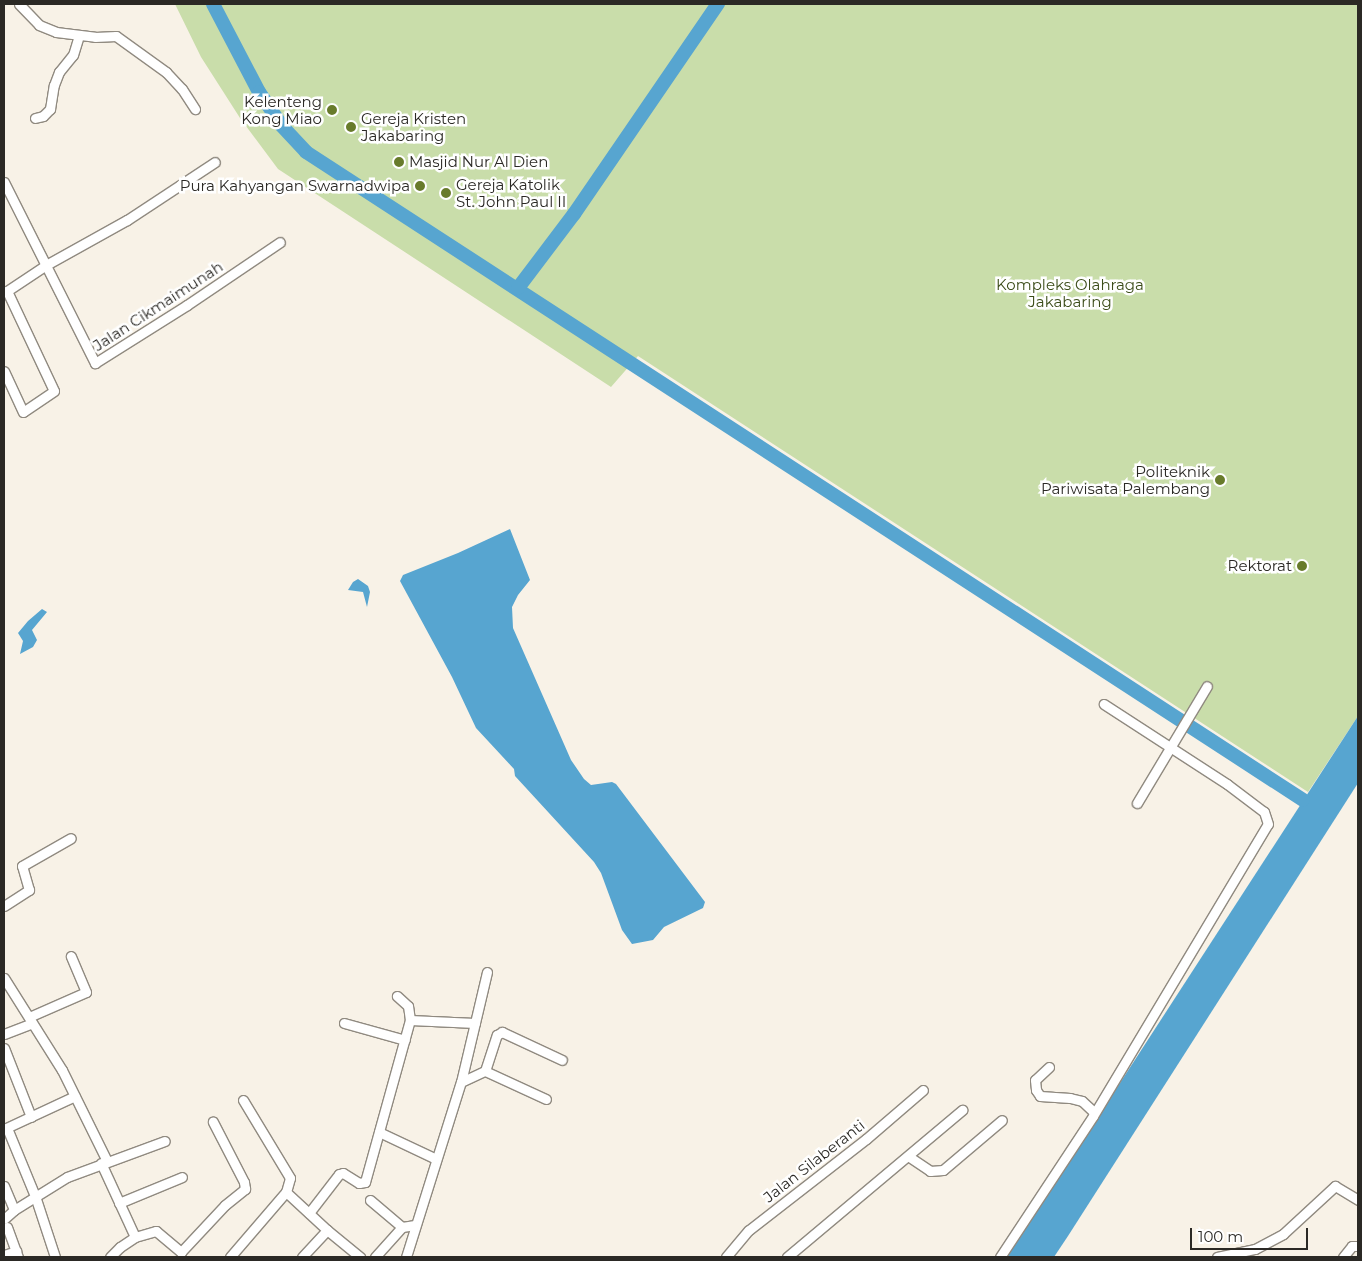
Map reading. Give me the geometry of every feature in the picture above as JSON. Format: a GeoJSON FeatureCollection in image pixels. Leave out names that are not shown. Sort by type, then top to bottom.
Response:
{"type":"FeatureCollection","features":[{"type":"Feature","properties":{"kind":"street"},"geometry":{"type":"LineString","coordinates":[[19,4],[43,28],[79,35],[116,36],[166,72],[182,89],[195,109]]}},
{"type":"Feature","properties":{"kind":"street"},"geometry":{"type":"LineString","coordinates":[[34,118],[43,116],[50,109],[54,84],[59,72],[73,54],[79,35]]}},
{"type":"Feature","properties":{"kind":"street"},"geometry":{"type":"LineString","coordinates":[[4,371],[22,412],[54,391],[5,292],[46,265],[127,220],[215,162]]}},
{"type":"Feature","properties":{"kind":"street","name":"Jalan Cikmaimunah"},"geometry":{"type":"LineString","coordinates":[[4,182],[95,363],[187,305],[280,242]]}},
{"type":"Feature","properties":{"kind":"street"},"geometry":{"type":"LineString","coordinates":[[1138,803],[1208,686]]}},
{"type":"Feature","properties":{"kind":"street"},"geometry":{"type":"LineString","coordinates":[[1000,1257],[1094,1112],[1268,824],[1264,812],[1104,704]]}},
{"type":"Feature","properties":{"kind":"street"},"geometry":{"type":"LineString","coordinates":[[4,906],[29,890],[22,866],[71,838]]}},
{"type":"Feature","properties":{"kind":"street"},"geometry":{"type":"LineString","coordinates":[[4,1034],[86,992],[71,956]]}},
{"type":"Feature","properties":{"kind":"street"},"geometry":{"type":"LineString","coordinates":[[406,1257],[461,1082],[487,972]]}},
{"type":"Feature","properties":{"kind":"street"},"geometry":{"type":"LineString","coordinates":[[4,978],[62,1070],[104,1162],[119,1204],[135,1237]]}},
{"type":"Feature","properties":{"kind":"street"},"geometry":{"type":"LineString","coordinates":[[309,1213],[339,1174],[343,1173],[359,1183],[364,1182],[410,1020],[408,1006],[397,996]]}},
{"type":"Feature","properties":{"kind":"street"},"geometry":{"type":"LineString","coordinates":[[410,1020],[475,1023]]}},
{"type":"Feature","properties":{"kind":"street"},"geometry":{"type":"LineString","coordinates":[[344,1023],[405,1040]]}},
{"type":"Feature","properties":{"kind":"street"},"geometry":{"type":"LineString","coordinates":[[461,1082],[485,1070],[499,1033],[562,1060]]}},
{"type":"Feature","properties":{"kind":"street"},"geometry":{"type":"LineString","coordinates":[[4,1048],[31,1116]]}},
{"type":"Feature","properties":{"kind":"street"},"geometry":{"type":"LineString","coordinates":[[1049,1067],[1035,1080],[1036,1090],[1040,1096],[1076,1100],[1082,1102],[1094,1112]]}},
{"type":"Feature","properties":{"kind":"street"},"geometry":{"type":"LineString","coordinates":[[485,1070],[546,1099]]}},
{"type":"Feature","properties":{"kind":"street","name":"Jalan Silaberanti"},"geometry":{"type":"LineString","coordinates":[[726,1257],[749,1230],[866,1139],[923,1090]]}},
{"type":"Feature","properties":{"kind":"street"},"geometry":{"type":"LineString","coordinates":[[55,1257],[35,1196],[5,1129],[75,1096]]}},
{"type":"Feature","properties":{"kind":"street"},"geometry":{"type":"LineString","coordinates":[[230,1257],[286,1192],[290,1178],[243,1100]]}},
{"type":"Feature","properties":{"kind":"street"},"geometry":{"type":"LineString","coordinates":[[787,1257],[962,1110]]}},
{"type":"Feature","properties":{"kind":"street"},"geometry":{"type":"LineString","coordinates":[[908,1156],[930,1171],[943,1170],[1002,1120]]}},
{"type":"Feature","properties":{"kind":"street"},"geometry":{"type":"LineString","coordinates":[[110,1257],[120,1246],[135,1237],[156,1231],[181,1256],[225,1205],[245,1189],[244,1182],[212,1122]]}},
{"type":"Feature","properties":{"kind":"street"},"geometry":{"type":"LineString","coordinates":[[379,1132],[436,1159]]}},
{"type":"Feature","properties":{"kind":"street"},"geometry":{"type":"LineString","coordinates":[[4,1255],[12,1249],[5,1223],[14,1210],[67,1177],[165,1141]]}},
{"type":"Feature","properties":{"kind":"street"},"geometry":{"type":"LineString","coordinates":[[119,1204],[182,1177]]}},
{"type":"Feature","properties":{"kind":"street"},"geometry":{"type":"LineString","coordinates":[[4,1186],[14,1210]]}},
{"type":"Feature","properties":{"kind":"street"},"geometry":{"type":"LineString","coordinates":[[1217,1257],[1226,1253],[1255,1249],[1283,1234],[1335,1186],[1358,1200]]}},
{"type":"Feature","properties":{"kind":"street"},"geometry":{"type":"LineString","coordinates":[[286,1192],[360,1257]]}},
{"type":"Feature","properties":{"kind":"street"},"geometry":{"type":"LineString","coordinates":[[370,1200],[402,1227]]}},
{"type":"Feature","properties":{"kind":"street"},"geometry":{"type":"LineString","coordinates":[[375,1257],[402,1227],[415,1224]]}},
{"type":"Feature","properties":{"kind":"street"},"geometry":{"type":"LineString","coordinates":[[302,1257],[327,1230]]}},
{"type":"Feature","properties":{"kind":"street"},"geometry":{"type":"LineString","coordinates":[[1343,1257],[1352,1246],[1358,1246]]}},
{"type":"Feature","properties":{"kind":"green space","name":"Kompleks Olahraga Jakabaring"},"geometry":{"type":"Polygon","coordinates":[[[175,4],[1358,4],[1358,716],[1308,792],[638,356],[611,387],[278,169],[240,118],[201,57],[175,4]]]}},
{"type":"Feature","properties":{"kind":"water"},"geometry":{"type":"Polygon","coordinates":[[[510,529],[530,580],[518,595],[512,607],[513,628],[571,760],[584,779],[591,785],[612,782],[616,784],[705,902],[703,908],[664,927],[653,940],[632,944],[622,930],[601,873],[594,862],[515,776],[514,769],[476,728],[452,677],[400,581],[403,575],[458,553],[510,529]]]}},
{"type":"Feature","properties":{"kind":"water"},"geometry":{"type":"Polygon","coordinates":[[[358,579],[368,586],[370,592],[367,607],[363,592],[348,590],[353,582],[358,579]]]}},
{"type":"Feature","properties":{"kind":"water"},"geometry":{"type":"Polygon","coordinates":[[[42,609],[47,612],[32,630],[37,640],[33,647],[20,654],[23,641],[18,633],[42,609]]]}},
{"type":"Feature","properties":{"kind":"water"},"geometry":{"type":"Polygon","coordinates":[[[1358,716],[1358,783],[1068,1236],[1054,1257],[1007,1257],[1358,716]]]}},
{"type":"Feature","properties":{"kind":"waterway"},"geometry":{"type":"LineString","coordinates":[[213,4],[259,92],[281,125],[306,152],[1303,800]]}},
{"type":"Feature","properties":{"kind":"waterway"},"geometry":{"type":"LineString","coordinates":[[518,288],[574,214],[718,4]]}},
{"type":"Feature","properties":{"kind":"place","name":"Kelenteng Kong Miao"},"geometry":{"type":"Point","coordinates":[332,110]}},
{"type":"Feature","properties":{"kind":"place","name":"Gereja Kristen Jakabaring"},"geometry":{"type":"Point","coordinates":[351,127]}},
{"type":"Feature","properties":{"kind":"place","name":"Masjid Nur Al Dien"},"geometry":{"type":"Point","coordinates":[399,162]}},
{"type":"Feature","properties":{"kind":"place","name":"Pura Kahyangan Swarnadwipa"},"geometry":{"type":"Point","coordinates":[420,186]}},
{"type":"Feature","properties":{"kind":"place","name":"Gereja Katolik St. John Paul II"},"geometry":{"type":"Point","coordinates":[446,193]}},
{"type":"Feature","properties":{"kind":"place","name":"Politeknik Pariwisata Palembang"},"geometry":{"type":"Point","coordinates":[1220,480]}},
{"type":"Feature","properties":{"kind":"place","name":"Rektorat"},"geometry":{"type":"Point","coordinates":[1302,566]}}]}
